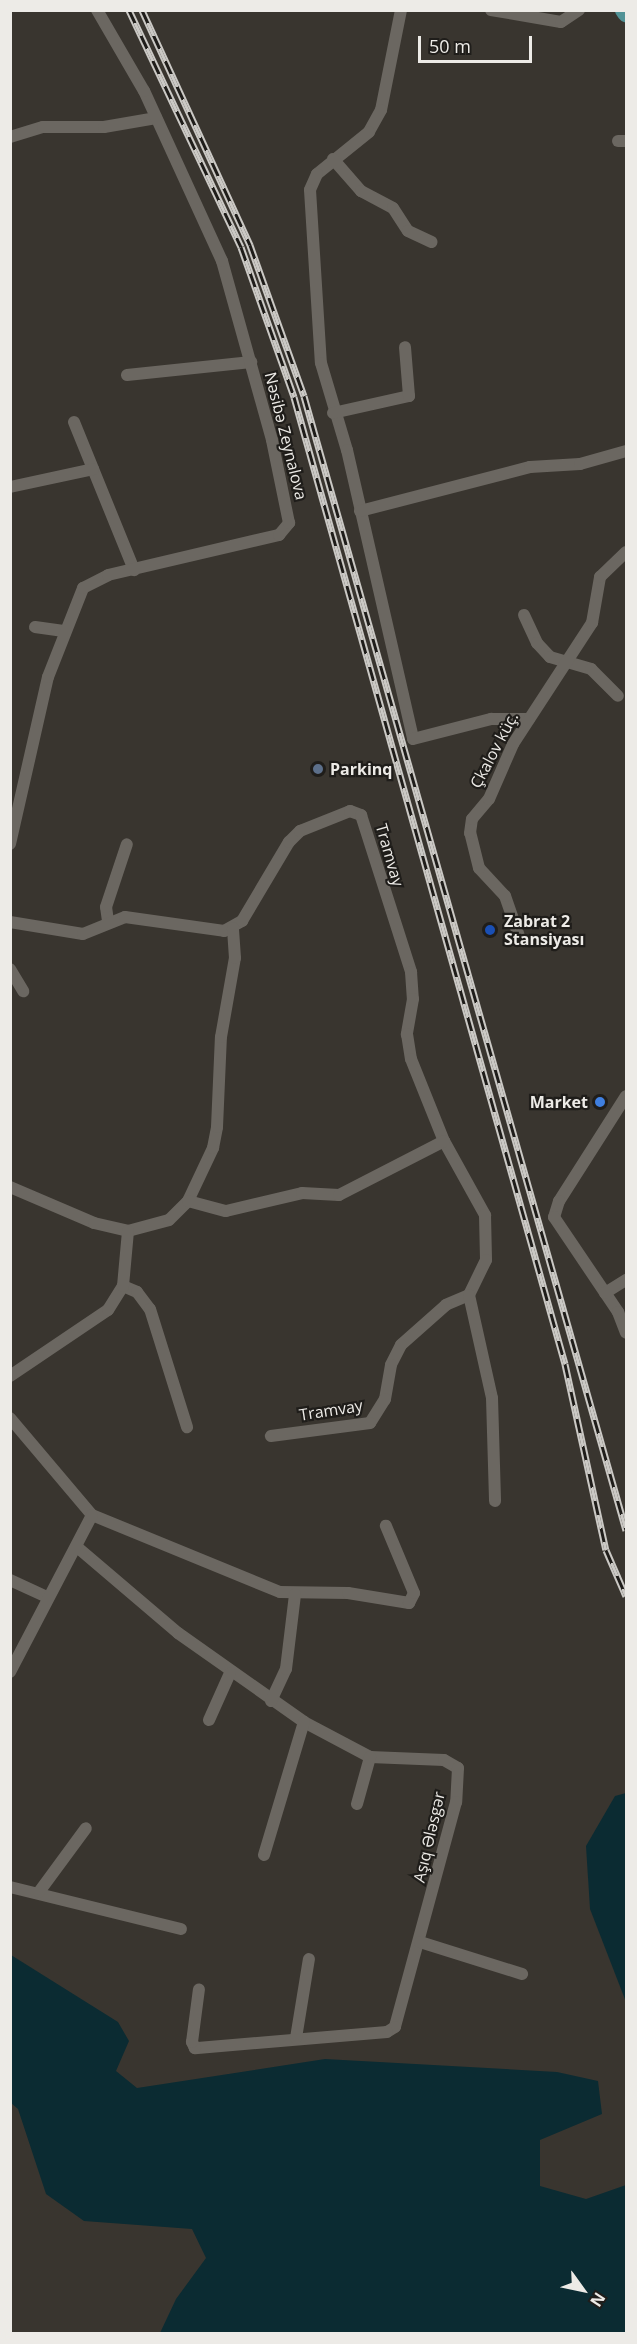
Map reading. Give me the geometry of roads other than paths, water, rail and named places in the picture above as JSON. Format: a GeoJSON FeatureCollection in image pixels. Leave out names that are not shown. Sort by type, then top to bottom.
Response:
{"type":"FeatureCollection","features":[{"type":"Feature","properties":{"kind":"street","name":"Nəsibə Zeynalova"},"geometry":{"type":"LineString","coordinates":[[10,844],[48,677],[64,631],[83,588],[108,575],[287,530],[287,507],[251,362],[222,261],[156,118],[97,10]]}},
{"type":"Feature","properties":{"kind":"street"},"geometry":{"type":"LineString","coordinates":[[401,10],[381,110],[362,142],[333,159],[310,190],[316,326],[333,412],[347,450],[413,739],[490,719],[529,719]]}},
{"type":"Feature","properties":{"kind":"street"},"geometry":{"type":"LineString","coordinates":[[491,10],[561,22],[568,21],[579,10]]}},
{"type":"Feature","properties":{"kind":"street"},"geometry":{"type":"LineString","coordinates":[[10,137],[42,127],[104,127],[156,118]]}},
{"type":"Feature","properties":{"kind":"street"},"geometry":{"type":"LineString","coordinates":[[333,159],[361,191],[393,208],[408,231],[432,242]]}},
{"type":"Feature","properties":{"kind":"street"},"geometry":{"type":"LineString","coordinates":[[333,412],[409,396],[405,347]]}},
{"type":"Feature","properties":{"kind":"street"},"geometry":{"type":"LineString","coordinates":[[127,375],[251,362]]}},
{"type":"Feature","properties":{"kind":"street"},"geometry":{"type":"LineString","coordinates":[[74,422],[134,570]]}},
{"type":"Feature","properties":{"kind":"street"},"geometry":{"type":"LineString","coordinates":[[360,511],[530,467],[580,464],[627,452]]}},
{"type":"Feature","properties":{"kind":"street"},"geometry":{"type":"LineString","coordinates":[[10,487],[93,469]]}},
{"type":"Feature","properties":{"kind":"street","name":"Çkalov küç."},"geometry":{"type":"LineString","coordinates":[[520,939],[505,896],[479,868],[470,833],[472,819],[497,785],[509,751],[592,623],[600,577],[627,552]]}},
{"type":"Feature","properties":{"kind":"street"},"geometry":{"type":"LineString","coordinates":[[524,615],[537,643],[566,663],[591,669],[618,696]]}},
{"type":"Feature","properties":{"kind":"street"},"geometry":{"type":"LineString","coordinates":[[35,627],[64,631]]}},
{"type":"Feature","properties":{"kind":"street","name":"Tramvay"},"geometry":{"type":"LineString","coordinates":[[233,928],[253,904],[289,842],[324,820],[359,811],[411,972],[413,999],[407,1034],[411,1059],[444,1142],[485,1215],[486,1260],[469,1294],[446,1305],[401,1345],[391,1365],[386,1399],[370,1423],[271,1436]]}},
{"type":"Feature","properties":{"kind":"street"},"geometry":{"type":"LineString","coordinates":[[108,921],[106,907],[127,844]]}},
{"type":"Feature","properties":{"kind":"street"},"geometry":{"type":"LineString","coordinates":[[10,922],[83,934],[108,921],[125,917],[211,931],[233,928],[235,958],[221,1037],[217,1127],[213,1148],[188,1201],[169,1220],[128,1231],[94,1223],[10,1186]]}},
{"type":"Feature","properties":{"kind":"street"},"geometry":{"type":"LineString","coordinates":[[10,969],[23,991]]}},
{"type":"Feature","properties":{"kind":"street"},"geometry":{"type":"LineString","coordinates":[[627,1095],[554,1210],[560,1232],[605,1293],[627,1333]]}},
{"type":"Feature","properties":{"kind":"street"},"geometry":{"type":"LineString","coordinates":[[188,1201],[226,1211],[302,1193],[339,1195],[444,1142]]}},
{"type":"Feature","properties":{"kind":"street"},"geometry":{"type":"LineString","coordinates":[[10,1376],[95,1324],[123,1286],[128,1231]]}},
{"type":"Feature","properties":{"kind":"street"},"geometry":{"type":"LineString","coordinates":[[605,1293],[627,1280]]}},
{"type":"Feature","properties":{"kind":"street"},"geometry":{"type":"LineString","coordinates":[[123,1286],[137,1292],[150,1309],[187,1427]]}},
{"type":"Feature","properties":{"kind":"street"},"geometry":{"type":"LineString","coordinates":[[469,1294],[492,1398],[495,1501]]}},
{"type":"Feature","properties":{"kind":"street"},"geometry":{"type":"LineString","coordinates":[[10,1418],[92,1515],[295,1595],[348,1593],[409,1603],[414,1599],[386,1526]]}},
{"type":"Feature","properties":{"kind":"street"},"geometry":{"type":"LineString","coordinates":[[10,1672],[47,1597],[77,1547],[92,1515]]}},
{"type":"Feature","properties":{"kind":"street","name":"Aşıq Ələsgər"},"geometry":{"type":"LineString","coordinates":[[77,1547],[230,1673],[304,1722],[370,1757],[444,1760],[458,1768],[456,1802],[420,1942],[395,2027],[387,2032],[195,2048],[192,2042],[199,1989]]}},
{"type":"Feature","properties":{"kind":"street"},"geometry":{"type":"LineString","coordinates":[[10,1580],[47,1597]]}},
{"type":"Feature","properties":{"kind":"street"},"geometry":{"type":"LineString","coordinates":[[272,1701],[286,1669],[295,1595]]}},
{"type":"Feature","properties":{"kind":"street"},"geometry":{"type":"LineString","coordinates":[[209,1720],[230,1673]]}},
{"type":"Feature","properties":{"kind":"street"},"geometry":{"type":"LineString","coordinates":[[264,1855],[304,1722]]}},
{"type":"Feature","properties":{"kind":"street"},"geometry":{"type":"LineString","coordinates":[[357,1804],[370,1757]]}},
{"type":"Feature","properties":{"kind":"street"},"geometry":{"type":"LineString","coordinates":[[39,1892],[86,1828]]}},
{"type":"Feature","properties":{"kind":"street"},"geometry":{"type":"LineString","coordinates":[[10,1887],[39,1892],[181,1929]]}},
{"type":"Feature","properties":{"kind":"street"},"geometry":{"type":"LineString","coordinates":[[420,1942],[522,1974]]}},
{"type":"Feature","properties":{"kind":"street"},"geometry":{"type":"LineString","coordinates":[[296,2038],[309,1959]]}},
{"type":"Feature","properties":{"kind":"water"},"geometry":{"type":"Polygon","coordinates":[[[626,1793],[626,2002],[590,1909],[586,1846],[615,1796],[626,1793]]]}},
{"type":"Feature","properties":{"kind":"water"},"geometry":{"type":"Polygon","coordinates":[[[11,1955],[118,2022],[129,2041],[116,2071],[137,2088],[325,2059],[557,2072],[598,2081],[602,2114],[540,2140],[540,2186],[586,2199],[626,2185],[626,2333],[160,2333],[176,2299],[206,2258],[192,2229],[84,2221],[46,2194],[18,2109],[11,2103],[11,1955]]]}},
{"type":"Feature","properties":{"kind":"railway"},"geometry":{"type":"LineString","coordinates":[[129,10],[241,247],[294,397],[565,1364],[606,1550],[626,1596]]}},
{"type":"Feature","properties":{"kind":"railway"},"geometry":{"type":"LineString","coordinates":[[142,10],[250,245],[304,396],[626,1530]]}},
{"type":"Feature","properties":{"kind":"place","name":"Parkinq"},"geometry":{"type":"Point","coordinates":[318,769]}},
{"type":"Feature","properties":{"kind":"place","name":"Zabrat 2 Stansiyası"},"geometry":{"type":"Point","coordinates":[490,930]}},
{"type":"Feature","properties":{"kind":"place","name":"Market"},"geometry":{"type":"Point","coordinates":[600,1102]}}]}
